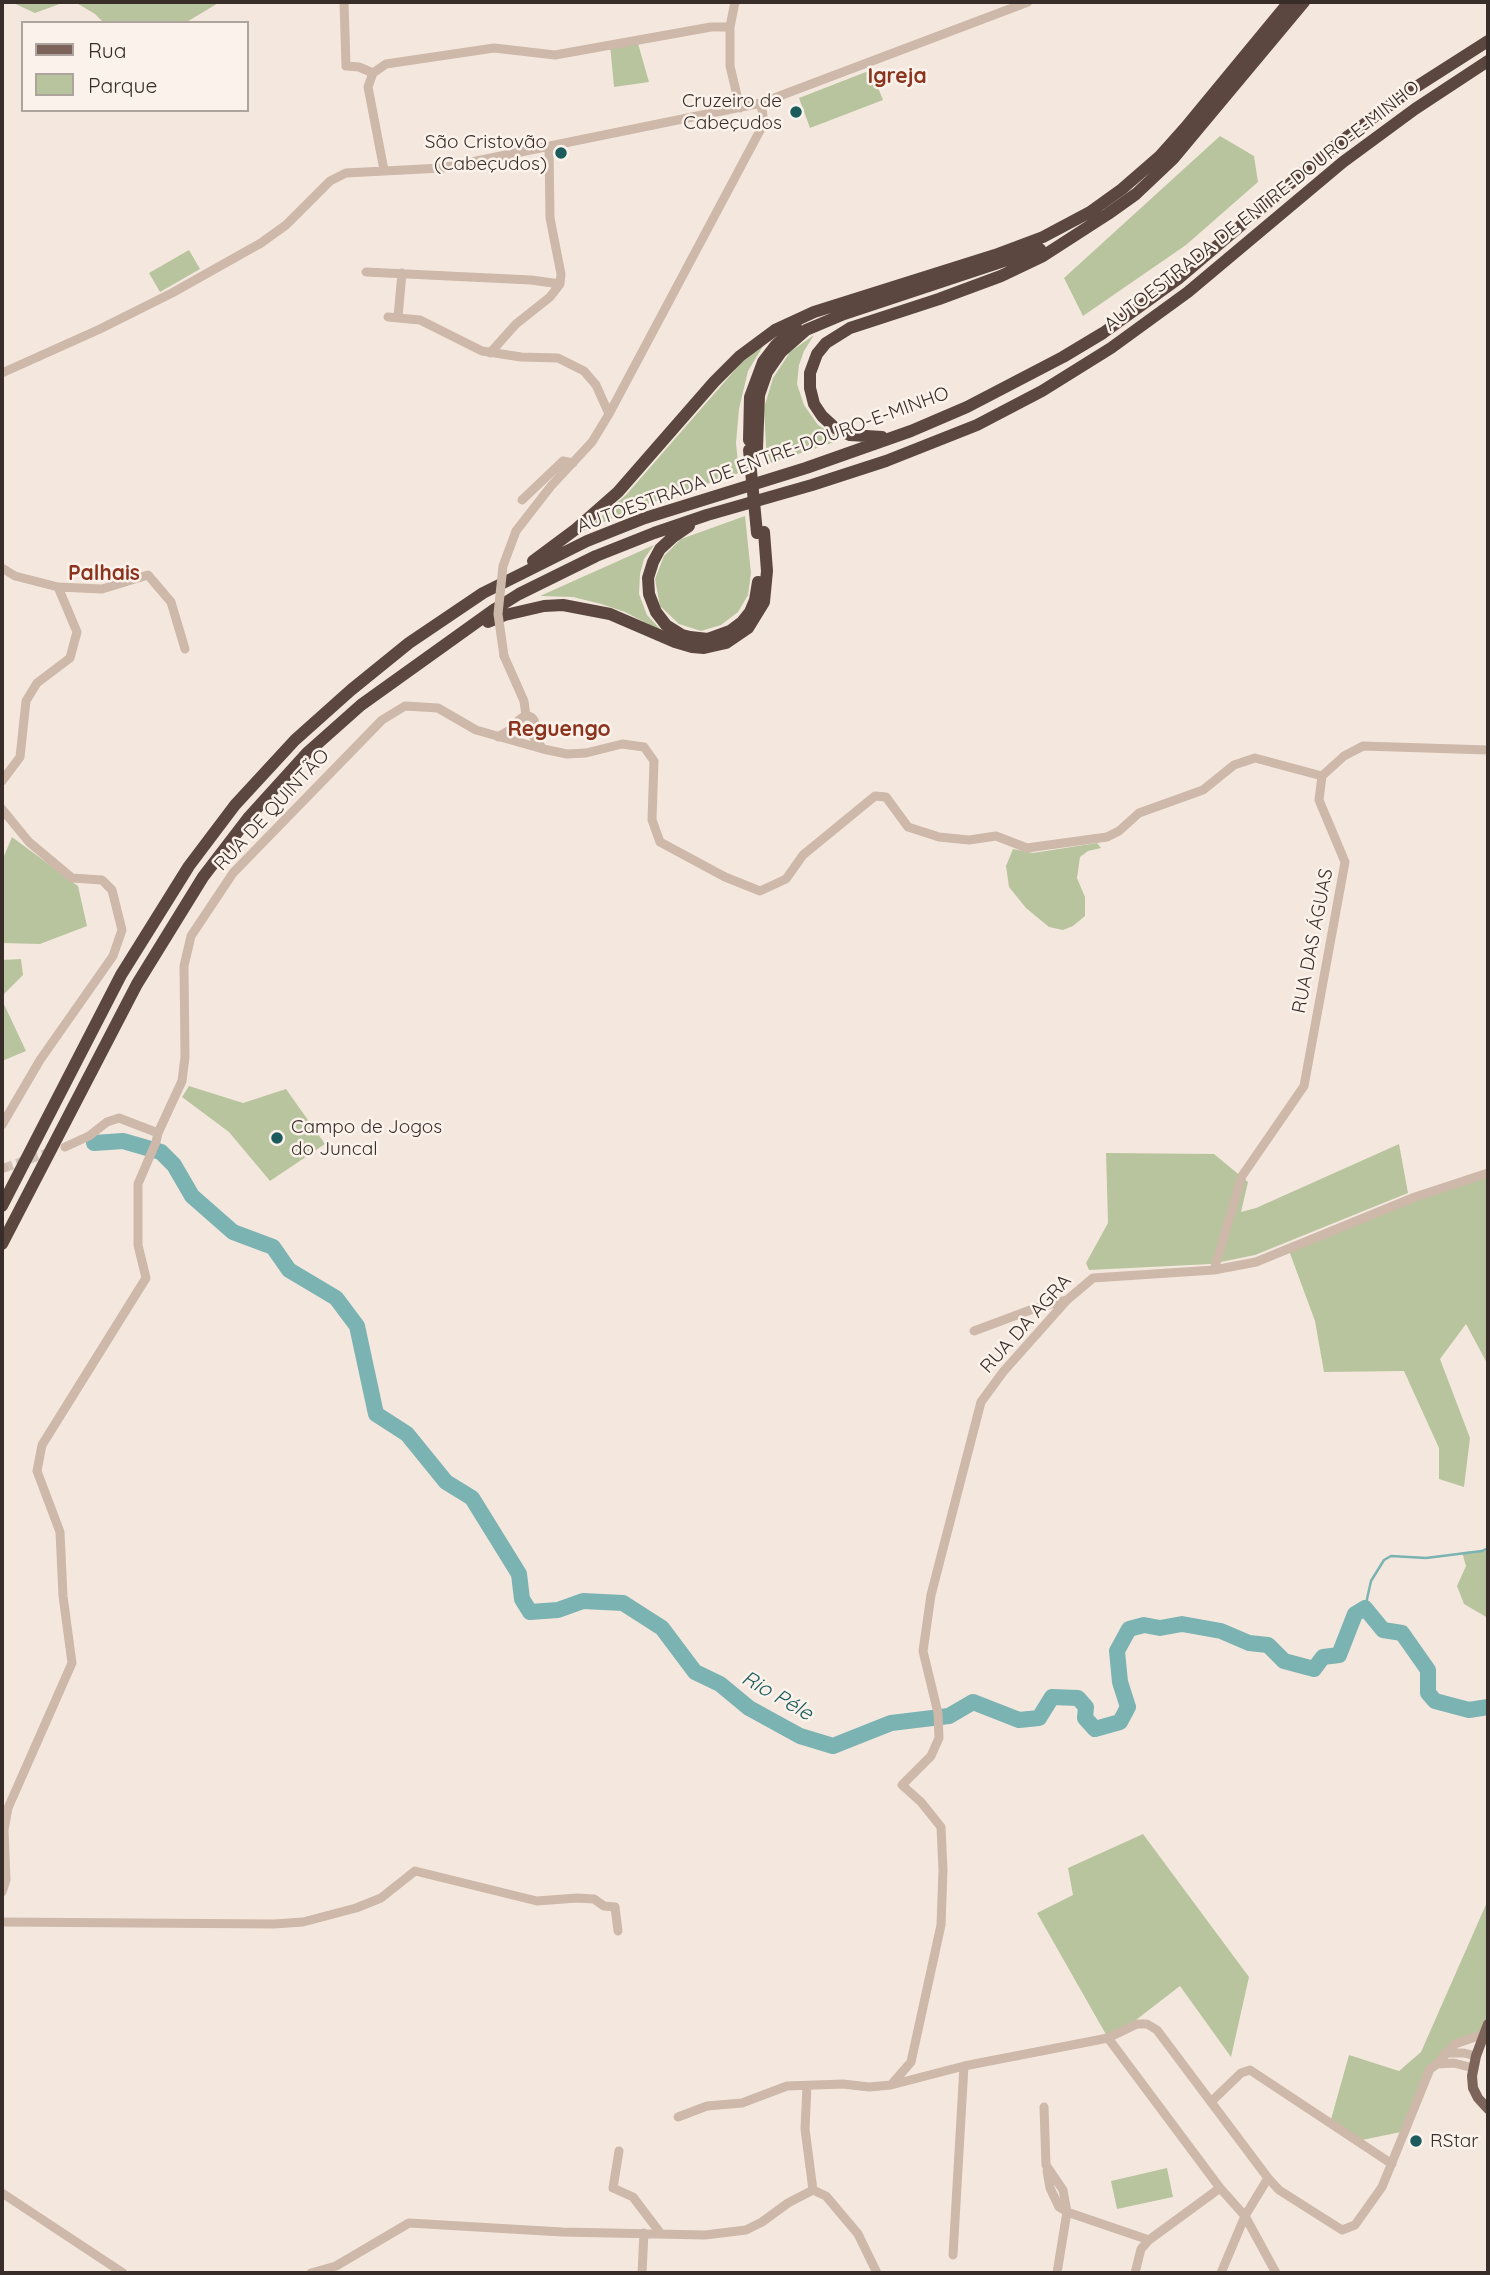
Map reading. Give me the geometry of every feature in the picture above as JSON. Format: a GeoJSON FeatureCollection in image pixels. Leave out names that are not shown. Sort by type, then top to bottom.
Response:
{"type":"FeatureCollection","features":[{"type":"Feature","properties":{"kind":"highway"},"geometry":{"type":"LineString","coordinates":[[508,580],[576,529],[618,492],[714,382],[740,356],[775,330],[814,312],[995,256],[1043,237],[1090,212],[1122,190],[1160,156],[1289,2]]}},
{"type":"Feature","properties":{"kind":"highway"},"geometry":{"type":"LineString","coordinates":[[893,438],[850,435],[835,428],[822,416],[814,404],[810,373],[817,354],[826,343],[850,328],[1001,276],[1043,256],[1108,214],[1136,194],[1173,159],[1304,2]]}},
{"type":"Feature","properties":{"kind":"highway","name":"AUTOESTRADA DE ENTRE-DOURO-E-MINHO"},"geometry":{"type":"LineString","coordinates":[[2,1206],[121,975],[189,866],[235,806],[295,740],[351,690],[444,618],[508,580],[587,541],[645,517],[806,468],[893,438],[1001,391],[1103,333],[1178,279],[1332,149],[1405,94],[1488,41]]}},
{"type":"Feature","properties":{"kind":"highway","name":"AUTOESTRADA DE ENTRE-DOURO-E-MINHO"},"geometry":{"type":"LineString","coordinates":[[2,1244],[137,984],[203,877],[249,817],[307,753],[360,705],[519,594],[596,556],[707,515],[886,461],[977,425],[1042,391],[1111,348],[1188,292],[1343,162],[1415,109],[1488,61]]}},
{"type":"Feature","properties":{"kind":"highway"},"geometry":{"type":"LineString","coordinates":[[753,449],[759,395],[767,372],[781,352],[806,330],[844,314],[1016,259],[1069,237],[1108,214]]}},
{"type":"Feature","properties":{"kind":"highway"},"geometry":{"type":"LineString","coordinates":[[464,631],[505,615],[544,606],[563,605],[610,614],[692,647],[704,648],[726,643],[748,628],[764,602],[767,571],[760,533],[748,421],[750,397],[763,362],[789,331],[863,296]]}},
{"type":"Feature","properties":{"kind":"highway"},"geometry":{"type":"LineString","coordinates":[[707,515],[673,537],[660,550],[648,578],[649,594],[656,612],[667,625],[682,635],[708,639],[716,637],[730,631],[750,612],[759,577],[760,533]]}},
{"type":"Feature","properties":{"kind":"main road"},"geometry":{"type":"LineString","coordinates":[[1486,2029],[1473,2068],[1473,2088],[1488,2109]]}},
{"type":"Feature","properties":{"kind":"street"},"geometry":{"type":"LineString","coordinates":[[344,2],[346,66],[359,67],[373,73]]}},
{"type":"Feature","properties":{"kind":"street"},"geometry":{"type":"LineString","coordinates":[[735,2],[730,27],[730,66],[740,108]]}},
{"type":"Feature","properties":{"kind":"street"},"geometry":{"type":"LineString","coordinates":[[2,373],[172,293],[261,243],[286,225],[330,181],[346,173],[442,168],[761,103],[1008,6],[1028,2]]}},
{"type":"Feature","properties":{"kind":"street"},"geometry":{"type":"LineString","coordinates":[[384,170],[368,87],[373,73],[386,64],[494,48],[555,55],[711,27],[730,27]]}},
{"type":"Feature","properties":{"kind":"street"},"geometry":{"type":"LineString","coordinates":[[523,718],[524,701],[504,656],[498,614],[503,566],[516,531],[551,486],[592,442],[609,414],[764,123],[761,103]]}},
{"type":"Feature","properties":{"kind":"street"},"geometry":{"type":"LineString","coordinates":[[490,353],[516,324],[550,298],[560,284],[561,274],[550,218],[549,147]]}},
{"type":"Feature","properties":{"kind":"street"},"geometry":{"type":"LineString","coordinates":[[366,272],[531,280],[560,284]]}},
{"type":"Feature","properties":{"kind":"street"},"geometry":{"type":"LineString","coordinates":[[402,273],[393,317],[419,320],[482,352],[558,358],[567,362],[583,371],[596,385],[609,414]]}},
{"type":"Feature","properties":{"kind":"street"},"geometry":{"type":"LineString","coordinates":[[522,500],[564,461],[573,463]]}},
{"type":"Feature","properties":{"kind":"street"},"geometry":{"type":"LineString","coordinates":[[2,568],[15,576],[58,587],[102,589],[148,575],[171,602],[185,649]]}},
{"type":"Feature","properties":{"kind":"street"},"geometry":{"type":"LineString","coordinates":[[2,781],[20,757],[26,701],[37,683],[70,657],[77,632],[58,587]]}},
{"type":"Feature","properties":{"kind":"street","name":"RUA DE QUINTÃO"},"geometry":{"type":"LineString","coordinates":[[2,1892],[6,1880],[3,1830],[8,1808],[72,1663],[63,1596],[60,1532],[37,1471],[43,1445],[146,1278],[138,1245],[138,1184],[182,1081],[186,1057],[184,965],[191,936],[233,873],[382,720],[405,706],[438,708],[476,730],[567,754],[586,753],[622,744],[643,747],[654,761],[652,820],[660,842],[725,877],[760,891],[786,879],[803,855],[875,796],[886,797],[908,827],[939,837],[969,840],[996,836],[1027,848],[1107,837],[1119,831],[1139,813],[1203,790],[1234,765],[1255,758],[1322,776]]}},
{"type":"Feature","properties":{"kind":"street"},"geometry":{"type":"LineString","coordinates":[[498,737],[523,718],[531,717],[535,723],[534,728],[529,731],[543,749]]}},
{"type":"Feature","properties":{"kind":"street"},"geometry":{"type":"LineString","coordinates":[[1322,776],[1344,755],[1363,746],[1488,750]]}},
{"type":"Feature","properties":{"kind":"street","name":"RUA DAS ÁGUAS"},"geometry":{"type":"LineString","coordinates":[[1214,1270],[1242,1176],[1304,1086],[1345,862],[1319,800],[1322,776]]}},
{"type":"Feature","properties":{"kind":"street"},"geometry":{"type":"LineString","coordinates":[[2,809],[29,842],[72,878],[102,880],[112,890],[122,930],[113,956],[40,1060],[2,1125]]}},
{"type":"Feature","properties":{"kind":"street"},"geometry":{"type":"LineString","coordinates":[[65,1147],[89,1136],[107,1122],[119,1118],[157,1138]]}},
{"type":"Feature","properties":{"kind":"street","name":"RUA DA AGRA"},"geometry":{"type":"LineString","coordinates":[[891,2085],[911,2062],[942,1924],[941,1827],[921,1802],[902,1785],[931,1756],[939,1738],[938,1713],[923,1651],[931,1595],[981,1402],[1003,1372],[1067,1300],[1093,1278],[1214,1270],[1256,1262],[1415,1196],[1488,1173]]}},
{"type":"Feature","properties":{"kind":"street"},"geometry":{"type":"LineString","coordinates":[[974,1331],[1033,1309],[1067,1300]]}},
{"type":"Feature","properties":{"kind":"street"},"geometry":{"type":"LineString","coordinates":[[2,1923],[303,1922],[356,1908],[381,1898],[415,1871],[537,1901],[594,1899],[604,1906],[615,1907],[618,1931]]}},
{"type":"Feature","properties":{"kind":"street"},"geometry":{"type":"LineString","coordinates":[[678,2117],[707,2106],[741,2103],[787,2086],[891,2085],[964,2067],[1108,2038],[1137,2024],[1147,2024],[1157,2030],[1279,2190],[1342,2230],[1355,2225],[1382,2187],[1430,2069],[1455,2044],[1486,2029]]}},
{"type":"Feature","properties":{"kind":"street"},"geometry":{"type":"LineString","coordinates":[[1108,2038],[1220,2188],[1245,2216],[1276,2273]]}},
{"type":"Feature","properties":{"kind":"street"},"geometry":{"type":"LineString","coordinates":[[1445,2053],[1476,2056]]}},
{"type":"Feature","properties":{"kind":"street"},"geometry":{"type":"LineString","coordinates":[[1437,2064],[1454,2063],[1473,2068]]}},
{"type":"Feature","properties":{"kind":"street"},"geometry":{"type":"LineString","coordinates":[[953,2255],[964,2067]]}},
{"type":"Feature","properties":{"kind":"street"},"geometry":{"type":"LineString","coordinates":[[1212,2101],[1241,2073],[1250,2070],[1392,2164]]}},
{"type":"Feature","properties":{"kind":"street"},"geometry":{"type":"LineString","coordinates":[[807,2086],[805,2129],[813,2190]]}},
{"type":"Feature","properties":{"kind":"street"},"geometry":{"type":"LineString","coordinates":[[1044,2107],[1046,2165],[1063,2190],[1067,2212],[1058,2273]]}},
{"type":"Feature","properties":{"kind":"street"},"geometry":{"type":"LineString","coordinates":[[620,2151],[613,2188],[633,2197],[661,2234]]}},
{"type":"Feature","properties":{"kind":"street"},"geometry":{"type":"LineString","coordinates":[[1221,2273],[1245,2216],[1268,2178]]}},
{"type":"Feature","properties":{"kind":"street"},"geometry":{"type":"LineString","coordinates":[[1135,2273],[1141,2249],[1149,2240],[1220,2188]]}},
{"type":"Feature","properties":{"kind":"street"},"geometry":{"type":"LineString","coordinates":[[311,2273],[336,2266],[409,2223],[562,2232],[705,2235],[746,2230],[813,2190]]}},
{"type":"Feature","properties":{"kind":"street"},"geometry":{"type":"LineString","coordinates":[[813,2190],[826,2196],[858,2234],[877,2273]]}},
{"type":"Feature","properties":{"kind":"street"},"geometry":{"type":"LineString","coordinates":[[2,2193],[123,2273]]}},
{"type":"Feature","properties":{"kind":"street"},"geometry":{"type":"LineString","coordinates":[[1067,2212],[1149,2240]]}},
{"type":"Feature","properties":{"kind":"street"},"geometry":{"type":"LineString","coordinates":[[642,2273],[644,2233]]}},
{"type":"Feature","properties":{"kind":"green space"},"geometry":{"type":"Polygon","coordinates":[[[11,2],[65,2],[35,13],[11,2]]]}},
{"type":"Feature","properties":{"kind":"green space"},"geometry":{"type":"Polygon","coordinates":[[[75,2],[220,2],[188,21],[102,21],[75,2]]]}},
{"type":"Feature","properties":{"kind":"green space"},"geometry":{"type":"Polygon","coordinates":[[[637,40],[649,82],[614,87],[610,45],[637,40]]]}},
{"type":"Feature","properties":{"kind":"green space"},"geometry":{"type":"Polygon","coordinates":[[[871,70],[883,100],[810,128],[799,98],[871,70]]]}},
{"type":"Feature","properties":{"kind":"green space"},"geometry":{"type":"Polygon","coordinates":[[[1220,136],[1254,156],[1258,182],[1186,245],[1083,316],[1064,278],[1220,136]]]}},
{"type":"Feature","properties":{"kind":"green space"},"geometry":{"type":"Polygon","coordinates":[[[189,250],[200,269],[160,292],[149,273],[189,250]]]}},
{"type":"Feature","properties":{"kind":"green space"},"geometry":{"type":"Polygon","coordinates":[[[814,335],[799,365],[797,384],[804,405],[818,425],[837,437],[838,441],[767,464],[764,408],[773,378],[790,352],[814,335]]]}},
{"type":"Feature","properties":{"kind":"green space"},"geometry":{"type":"Polygon","coordinates":[[[766,341],[748,371],[739,409],[736,443],[739,473],[639,507],[585,530],[626,495],[741,363],[766,341]]]}},
{"type":"Feature","properties":{"kind":"green space"},"geometry":{"type":"Polygon","coordinates":[[[745,516],[751,573],[748,595],[738,612],[721,625],[701,631],[679,624],[660,606],[655,579],[664,556],[681,539],[745,516]]]}},
{"type":"Feature","properties":{"kind":"green space"},"geometry":{"type":"Polygon","coordinates":[[[654,545],[644,559],[639,594],[647,615],[663,632],[625,612],[601,604],[573,597],[540,596],[654,545]]]}},
{"type":"Feature","properties":{"kind":"green space"},"geometry":{"type":"Polygon","coordinates":[[[12,837],[78,886],[87,926],[40,944],[2,943],[2,861],[12,837]]]}},
{"type":"Feature","properties":{"kind":"green space"},"geometry":{"type":"Polygon","coordinates":[[[1097,843],[1101,848],[1088,851],[1080,857],[1077,878],[1085,897],[1085,916],[1073,926],[1063,930],[1049,927],[1026,908],[1009,887],[1006,866],[1013,849],[1033,853],[1097,843]]]}},
{"type":"Feature","properties":{"kind":"green space"},"geometry":{"type":"Polygon","coordinates":[[[21,959],[23,975],[2,996],[2,960],[21,959]]]}},
{"type":"Feature","properties":{"kind":"green space"},"geometry":{"type":"Polygon","coordinates":[[[2,1000],[26,1051],[2,1061],[2,1000]]]}},
{"type":"Feature","properties":{"kind":"green space","name":"Campo de Jogos do Juncal"},"geometry":{"type":"Polygon","coordinates":[[[189,1086],[243,1103],[286,1089],[325,1144],[270,1181],[229,1132],[182,1097],[189,1086]]]}},
{"type":"Feature","properties":{"kind":"green space"},"geometry":{"type":"Polygon","coordinates":[[[1399,1144],[1408,1193],[1255,1255],[1211,1264],[1089,1270],[1086,1263],[1108,1223],[1106,1153],[1214,1154],[1248,1182],[1241,1212],[1256,1208],[1399,1144]]]}},
{"type":"Feature","properties":{"kind":"green space"},"geometry":{"type":"Polygon","coordinates":[[[1488,1173],[1488,1365],[1466,1324],[1440,1359],[1470,1438],[1464,1487],[1439,1479],[1439,1448],[1404,1371],[1324,1372],[1315,1321],[1288,1248],[1488,1173]]]}},
{"type":"Feature","properties":{"kind":"green space"},"geometry":{"type":"Polygon","coordinates":[[[1488,1548],[1488,1618],[1464,1604],[1457,1586],[1466,1566],[1462,1552],[1488,1548]]]}},
{"type":"Feature","properties":{"kind":"green space"},"geometry":{"type":"Polygon","coordinates":[[[1143,1834],[1249,1977],[1231,2057],[1180,1986],[1108,2038],[1037,1913],[1073,1895],[1068,1868],[1143,1834]]]}},
{"type":"Feature","properties":{"kind":"green space"},"geometry":{"type":"Polygon","coordinates":[[[1488,1900],[1488,2024],[1484,2034],[1455,2044],[1437,2064],[1406,2131],[1357,2141],[1330,2123],[1349,2055],[1399,2071],[1421,2052],[1488,1900]]]}},
{"type":"Feature","properties":{"kind":"green space"},"geometry":{"type":"Polygon","coordinates":[[[1167,2168],[1173,2197],[1117,2209],[1111,2181],[1167,2168]]]}},
{"type":"Feature","properties":{"kind":"waterway","name":"Rio Péle"},"geometry":{"type":"LineString","coordinates":[[94,1143],[123,1141],[161,1152],[174,1165],[192,1196],[233,1232],[273,1247],[289,1270],[336,1298],[357,1326],[376,1414],[407,1434],[446,1482],[472,1498],[519,1574],[522,1599],[530,1612],[558,1610],[583,1601],[623,1603],[662,1628],[695,1672],[720,1684],[749,1708],[800,1736],[833,1746],[891,1723],[949,1716],[973,1702],[1019,1720],[1039,1718],[1052,1697],[1078,1698],[1086,1707],[1085,1718],[1095,1729],[1120,1722],[1128,1707],[1120,1682],[1117,1651],[1129,1629],[1144,1625],[1160,1628],[1182,1624],[1221,1631],[1249,1643],[1268,1645],[1284,1661],[1314,1669],[1323,1657],[1339,1655],[1355,1614],[1365,1608],[1383,1630],[1402,1633],[1428,1670],[1428,1693],[1435,1701],[1469,1710],[1488,1707]]}},
{"type":"Feature","properties":{"kind":"waterway"},"geometry":{"type":"LineString","coordinates":[[1365,1608],[1371,1581],[1384,1560],[1391,1556],[1426,1558],[1488,1548]]}},
{"type":"Feature","properties":{"kind":"tunnel"},"geometry":{"type":"LineString","coordinates":[[4,1168],[50,1152]]}},
{"type":"Feature","properties":{"kind":"place","name":"Cruzeiro de Cabeçudos"},"geometry":{"type":"Point","coordinates":[796,112]}},
{"type":"Feature","properties":{"kind":"place","name":"São Cristovão (Cabeçudos)"},"geometry":{"type":"Point","coordinates":[561,153]}},
{"type":"Feature","properties":{"kind":"place","name":"Campo de Jogos do Juncal"},"geometry":{"type":"Point","coordinates":[277,1138]}},
{"type":"Feature","properties":{"kind":"place","name":"RStar"},"geometry":{"type":"Point","coordinates":[1416,2141]}},
{"type":"Feature","properties":{"kind":"district","name":"Igreja"},"geometry":{"type":"Point","coordinates":[897,77]}},
{"type":"Feature","properties":{"kind":"district","name":"Palhais"},"geometry":{"type":"Point","coordinates":[104,574]}},
{"type":"Feature","properties":{"kind":"district","name":"Reguengo"},"geometry":{"type":"Point","coordinates":[559,730]}}]}
